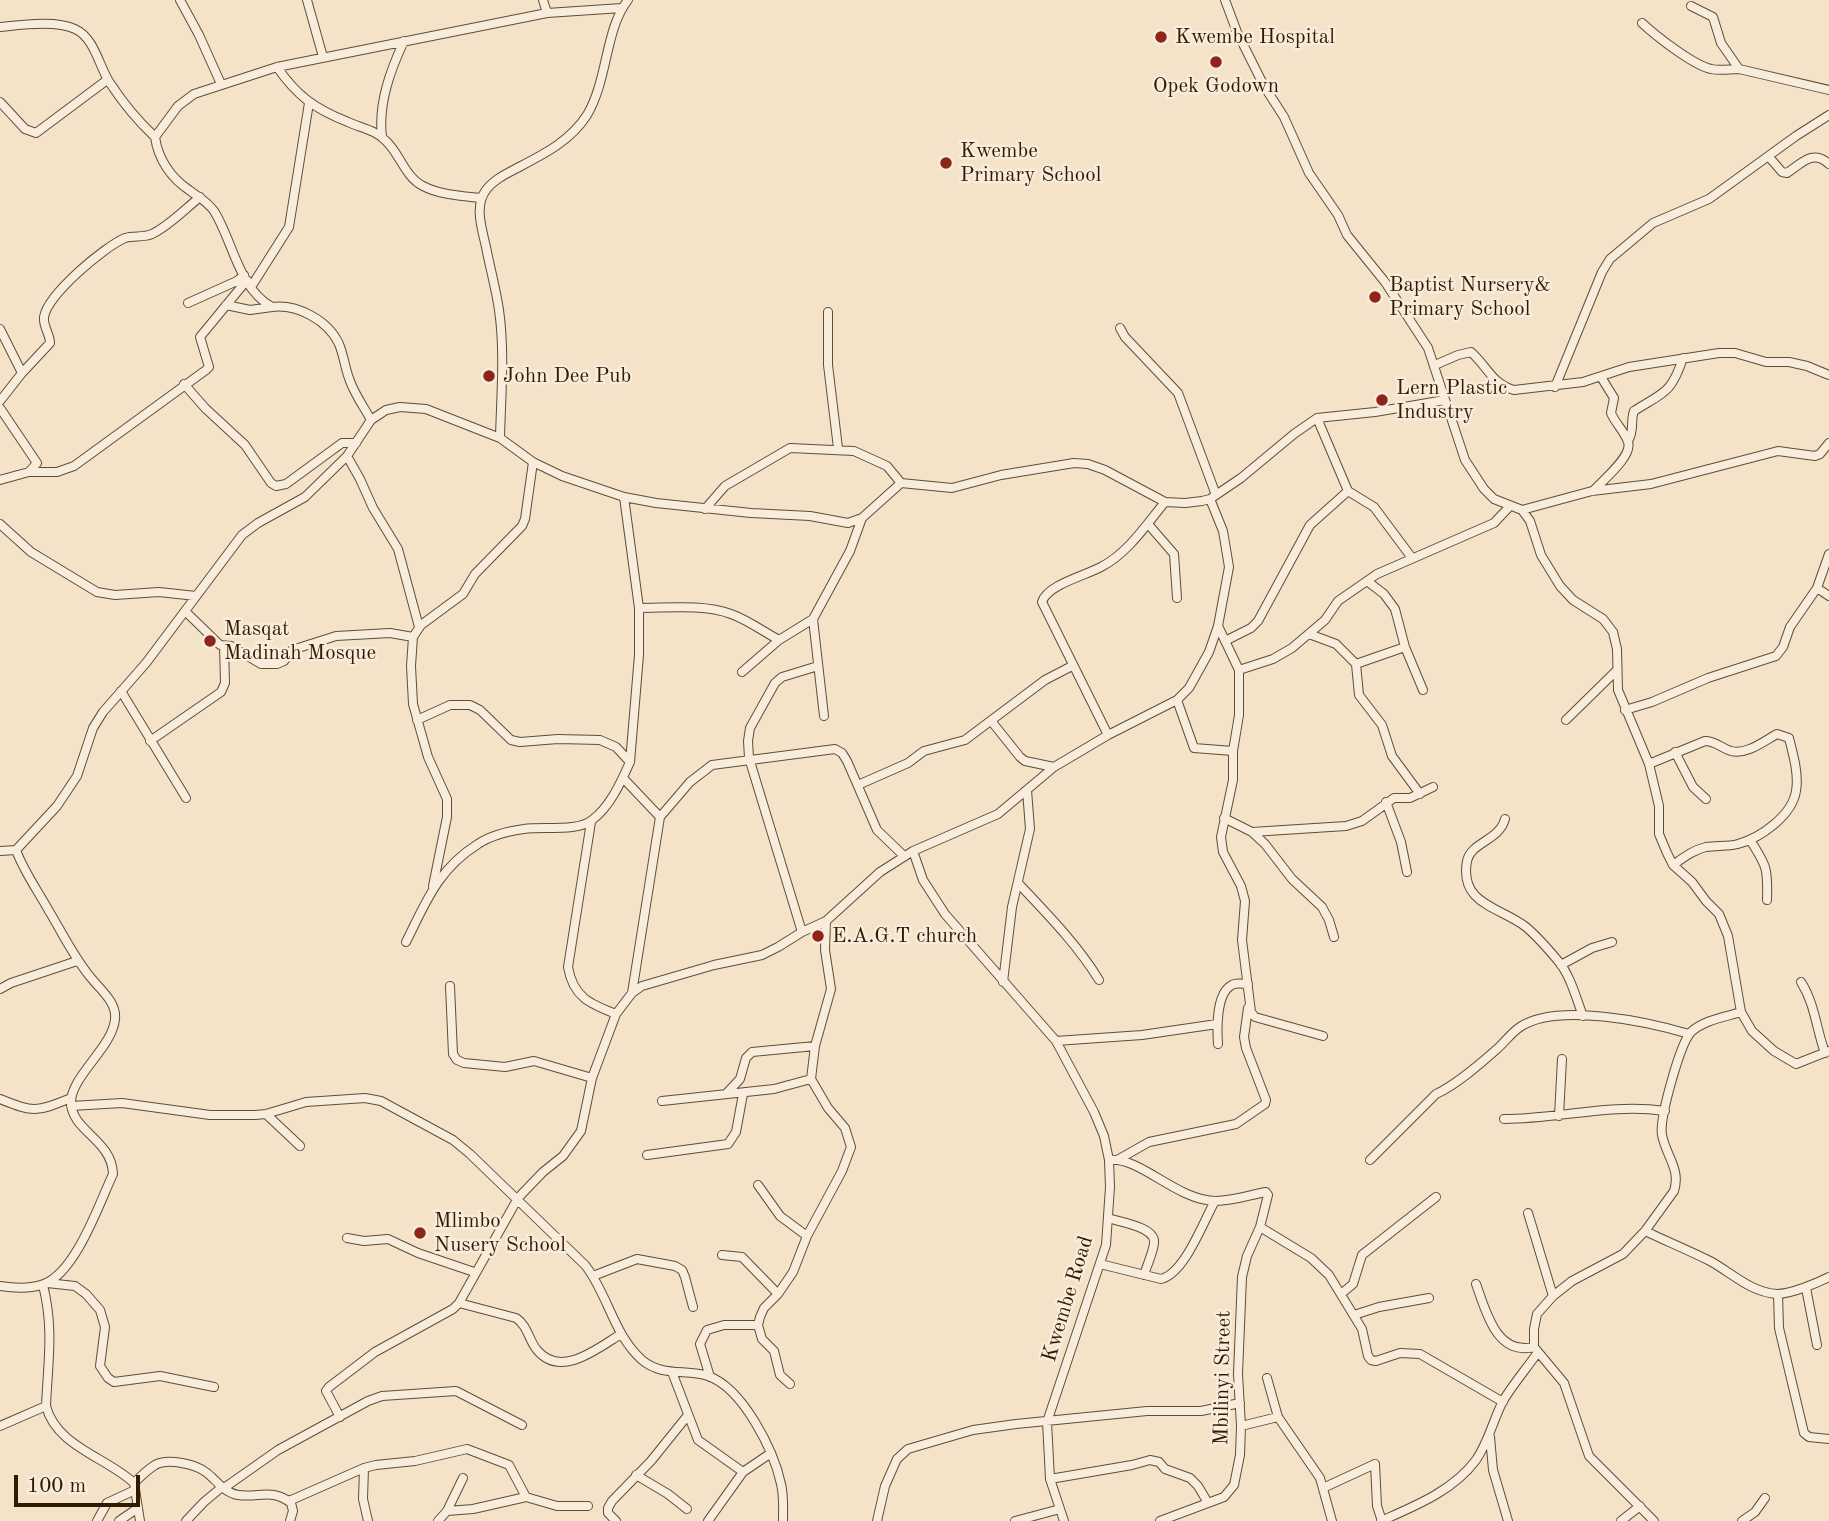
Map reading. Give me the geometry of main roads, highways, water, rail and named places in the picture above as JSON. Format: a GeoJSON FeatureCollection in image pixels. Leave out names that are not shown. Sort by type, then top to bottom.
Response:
{"type":"FeatureCollection","features":[{"type":"Feature","properties":{"kind":"place","name":"Kwembe Hospital"},"geometry":{"type":"Point","coordinates":[1161,37]}},
{"type":"Feature","properties":{"kind":"place","name":"Opek Godown"},"geometry":{"type":"Point","coordinates":[1216,62]}},
{"type":"Feature","properties":{"kind":"place","name":"Kwembe Primary School"},"geometry":{"type":"Point","coordinates":[946,163]}},
{"type":"Feature","properties":{"kind":"place","name":"Baptist Nursery& Primary School"},"geometry":{"type":"Point","coordinates":[1375,297]}},
{"type":"Feature","properties":{"kind":"place","name":"John Dee Pub"},"geometry":{"type":"Point","coordinates":[489,376]}},
{"type":"Feature","properties":{"kind":"place","name":"Lern Plastic Industry"},"geometry":{"type":"Point","coordinates":[1382,400]}},
{"type":"Feature","properties":{"kind":"place","name":"Masqat Madinah Mosque"},"geometry":{"type":"Point","coordinates":[210,641]}},
{"type":"Feature","properties":{"kind":"place","name":"E.A.G.T church"},"geometry":{"type":"Point","coordinates":[818,936]}},
{"type":"Feature","properties":{"kind":"place","name":"Mlimbo Nusery School"},"geometry":{"type":"Point","coordinates":[420,1233]}}]}
